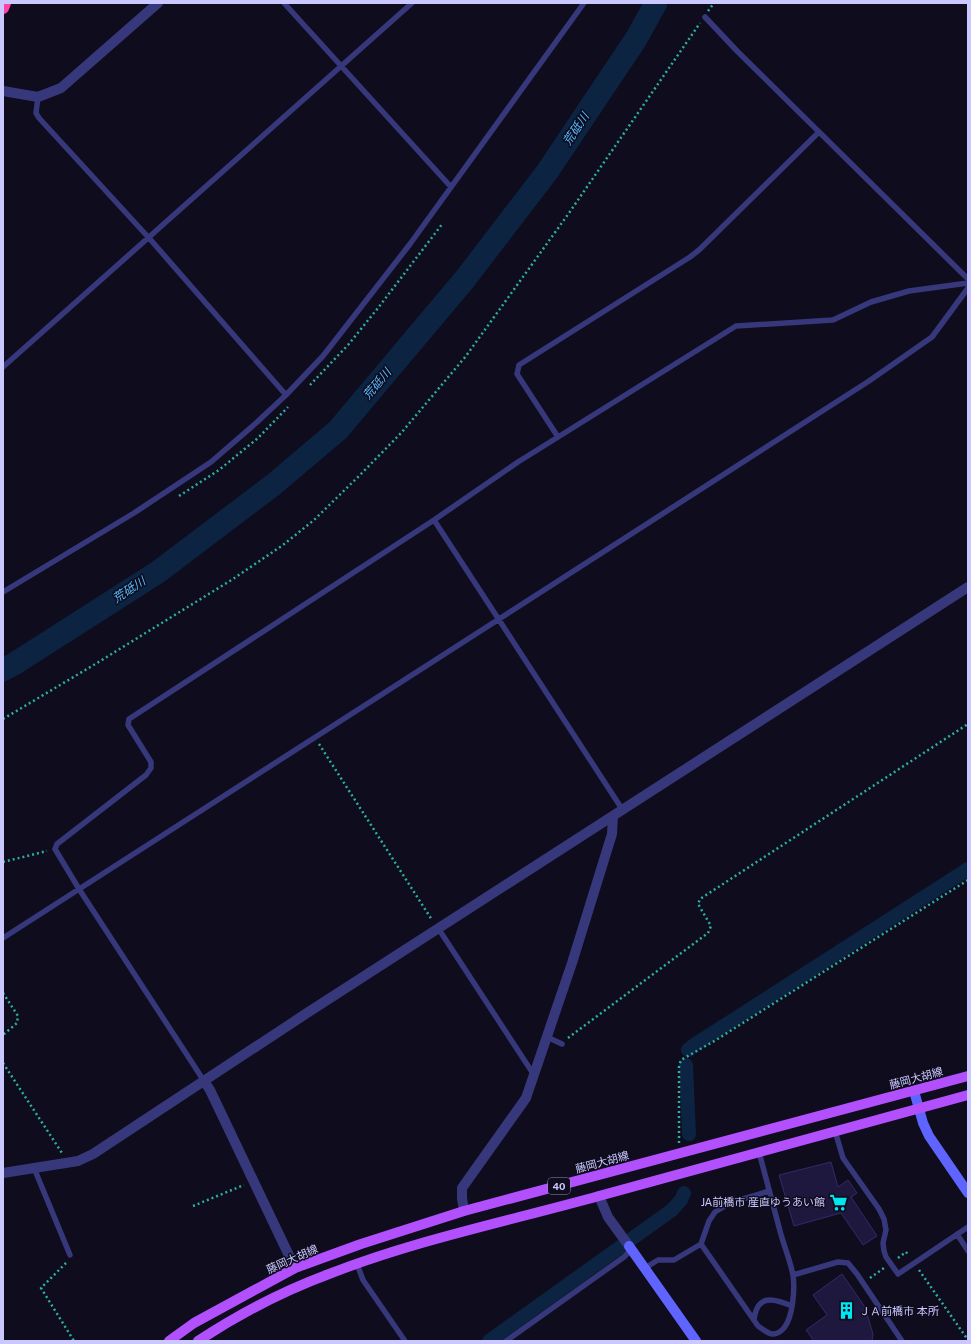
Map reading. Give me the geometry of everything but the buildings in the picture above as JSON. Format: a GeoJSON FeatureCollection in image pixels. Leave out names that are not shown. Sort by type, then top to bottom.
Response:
{"type":"FeatureCollection","features":[{"type":"Feature","properties":{"kind":"highway"},"geometry":{"type":"LineString","coordinates":[[3,8],[5,3]]}},
{"type":"Feature","properties":{"kind":"main road","name":"藤岡大胡線"},"geometry":{"type":"LineString","coordinates":[[168,1341],[194,1323],[295,1268],[361,1244],[464,1211],[968,1076]]}},
{"type":"Feature","properties":{"kind":"main road","name":"40"},"geometry":{"type":"LineString","coordinates":[[198,1341],[252,1309],[303,1284],[357,1264],[465,1231],[968,1095]]}},
{"type":"Feature","properties":{"kind":"street"},"geometry":{"type":"LineString","coordinates":[[3,91],[38,97],[60,88],[158,3]]}},
{"type":"Feature","properties":{"kind":"street"},"geometry":{"type":"LineString","coordinates":[[3,1173],[78,1161],[93,1154],[438,928],[968,587]]}},
{"type":"Feature","properties":{"kind":"street"},"geometry":{"type":"LineString","coordinates":[[464,1211],[462,1188],[526,1098],[572,963],[612,834],[613,816]]}},
{"type":"Feature","properties":{"kind":"street"},"geometry":{"type":"LineString","coordinates":[[204,1081],[210,1090],[295,1268]]}},
{"type":"Feature","properties":{"kind":"street"},"geometry":{"type":"LineString","coordinates":[[914,1091],[923,1123],[929,1136],[968,1193]]}},
{"type":"Feature","properties":{"kind":"street"},"geometry":{"type":"LineString","coordinates":[[599,1196],[608,1217],[696,1341]]}},
{"type":"Feature","properties":{"kind":"lane"},"geometry":{"type":"LineString","coordinates":[[284,3],[452,187]]}},
{"type":"Feature","properties":{"kind":"lane"},"geometry":{"type":"LineString","coordinates":[[3,367],[412,3]]}},
{"type":"Feature","properties":{"kind":"lane"},"geometry":{"type":"LineString","coordinates":[[3,592],[134,513],[211,462],[256,424],[286,395],[322,356],[410,244],[584,3]]}},
{"type":"Feature","properties":{"kind":"lane"},"geometry":{"type":"LineString","coordinates":[[704,17],[968,279]]}},
{"type":"Feature","properties":{"kind":"lane"},"geometry":{"type":"LineString","coordinates":[[38,97],[36,113],[39,118],[149,238],[286,395]]}},
{"type":"Feature","properties":{"kind":"lane"},"geometry":{"type":"LineString","coordinates":[[558,437],[517,374],[519,365],[690,257],[699,250],[819,132]]}},
{"type":"Feature","properties":{"kind":"lane"},"geometry":{"type":"LineString","coordinates":[[204,1081],[78,889],[55,849],[57,844],[146,775],[151,768],[151,762],[128,726],[129,719],[434,520],[518,462],[736,326],[833,320],[871,302],[902,293],[968,283]]}},
{"type":"Feature","properties":{"kind":"lane"},"geometry":{"type":"LineString","coordinates":[[3,938],[869,380],[932,337],[968,288]]}},
{"type":"Feature","properties":{"kind":"lane"},"geometry":{"type":"LineString","coordinates":[[434,520],[622,809]]}},
{"type":"Feature","properties":{"kind":"lane"},"geometry":{"type":"LineString","coordinates":[[438,928],[534,1076]]}},
{"type":"Feature","properties":{"kind":"lane"},"geometry":{"type":"LineString","coordinates":[[547,1037],[562,1044]]}},
{"type":"Feature","properties":{"kind":"lane"},"geometry":{"type":"LineString","coordinates":[[835,1131],[843,1158],[879,1209],[884,1219],[886,1230],[883,1243],[884,1251],[886,1257],[898,1274],[968,1227]]}},
{"type":"Feature","properties":{"kind":"lane"},"geometry":{"type":"LineString","coordinates":[[701,1244],[758,1326],[774,1335],[781,1331],[786,1325],[792,1306],[794,1290],[793,1275],[759,1152]]}},
{"type":"Feature","properties":{"kind":"lane"},"geometry":{"type":"LineString","coordinates":[[34,1168],[70,1255]]}},
{"type":"Feature","properties":{"kind":"lane"},"geometry":{"type":"LineString","coordinates":[[645,1268],[658,1260],[674,1260],[701,1244],[709,1220],[715,1212],[730,1203],[769,1191]]}},
{"type":"Feature","properties":{"kind":"lane"},"geometry":{"type":"LineString","coordinates":[[957,1234],[968,1251]]}},
{"type":"Feature","properties":{"kind":"lane"},"geometry":{"type":"LineString","coordinates":[[506,1341],[624,1257],[628,1244]]}},
{"type":"Feature","properties":{"kind":"lane"},"geometry":{"type":"LineString","coordinates":[[793,1275],[838,1262],[848,1263],[902,1341]]}},
{"type":"Feature","properties":{"kind":"lane"},"geometry":{"type":"LineString","coordinates":[[357,1264],[363,1280],[405,1341]]}},
{"type":"Feature","properties":{"kind":"lane"},"geometry":{"type":"LineString","coordinates":[[754,1320],[755,1310],[761,1303],[770,1300],[779,1301],[792,1306]]}},
{"type":"Feature","properties":{"kind":"path"},"geometry":{"type":"LineString","coordinates":[[3,719],[233,579],[283,545],[314,520],[360,475],[402,432],[466,356],[569,213],[714,3]]}},
{"type":"Feature","properties":{"kind":"path"},"geometry":{"type":"LineString","coordinates":[[562,1044],[569,1036],[708,933],[710,926],[698,904],[700,899],[968,724]]}},
{"type":"Feature","properties":{"kind":"path"},"geometry":{"type":"LineString","coordinates":[[314,737],[438,928]]}},
{"type":"Feature","properties":{"kind":"path"},"geometry":{"type":"LineString","coordinates":[[3,862],[55,849]]}},
{"type":"Feature","properties":{"kind":"path"},"geometry":{"type":"LineString","coordinates":[[680,1153],[679,1066],[681,1060],[716,1040],[968,880]]}},
{"type":"Feature","properties":{"kind":"path"},"geometry":{"type":"LineString","coordinates":[[3,993],[18,1016],[17,1023],[3,1035]]}},
{"type":"Feature","properties":{"kind":"path"},"geometry":{"type":"LineString","coordinates":[[3,1063],[63,1154],[66,1163]]}},
{"type":"Feature","properties":{"kind":"path"},"geometry":{"type":"LineString","coordinates":[[193,1206],[254,1182]]}},
{"type":"Feature","properties":{"kind":"path"},"geometry":{"type":"LineString","coordinates":[[863,1283],[906,1252],[968,1340]]}},
{"type":"Feature","properties":{"kind":"path"},"geometry":{"type":"LineString","coordinates":[[70,1255],[67,1262],[41,1288],[74,1341]]}},
{"type":"Feature","properties":{"kind":"waterway","name":"荒砥川"},"geometry":{"type":"LineString","coordinates":[[3,670],[158,572],[273,485],[338,430],[465,279],[547,172],[636,39],[656,3]]}},
{"type":"Feature","properties":{"kind":"waterway"},"geometry":{"type":"LineString","coordinates":[[688,1050],[968,869]]}},
{"type":"Feature","properties":{"kind":"waterway"},"geometry":{"type":"LineString","coordinates":[[686,1065],[689,1134]]}},
{"type":"Feature","properties":{"kind":"waterway"},"geometry":{"type":"LineString","coordinates":[[489,1341],[672,1210],[681,1200],[684,1193]]}},
{"type":"Feature","properties":{"kind":"place","name":"JA前橋市 産直ゆうあい館"},"geometry":{"type":"Point","coordinates":[838,1202]}},
{"type":"Feature","properties":{"kind":"place","name":"ＪＡ前橋市 本所"},"geometry":{"type":"Point","coordinates":[846,1311]}}]}
